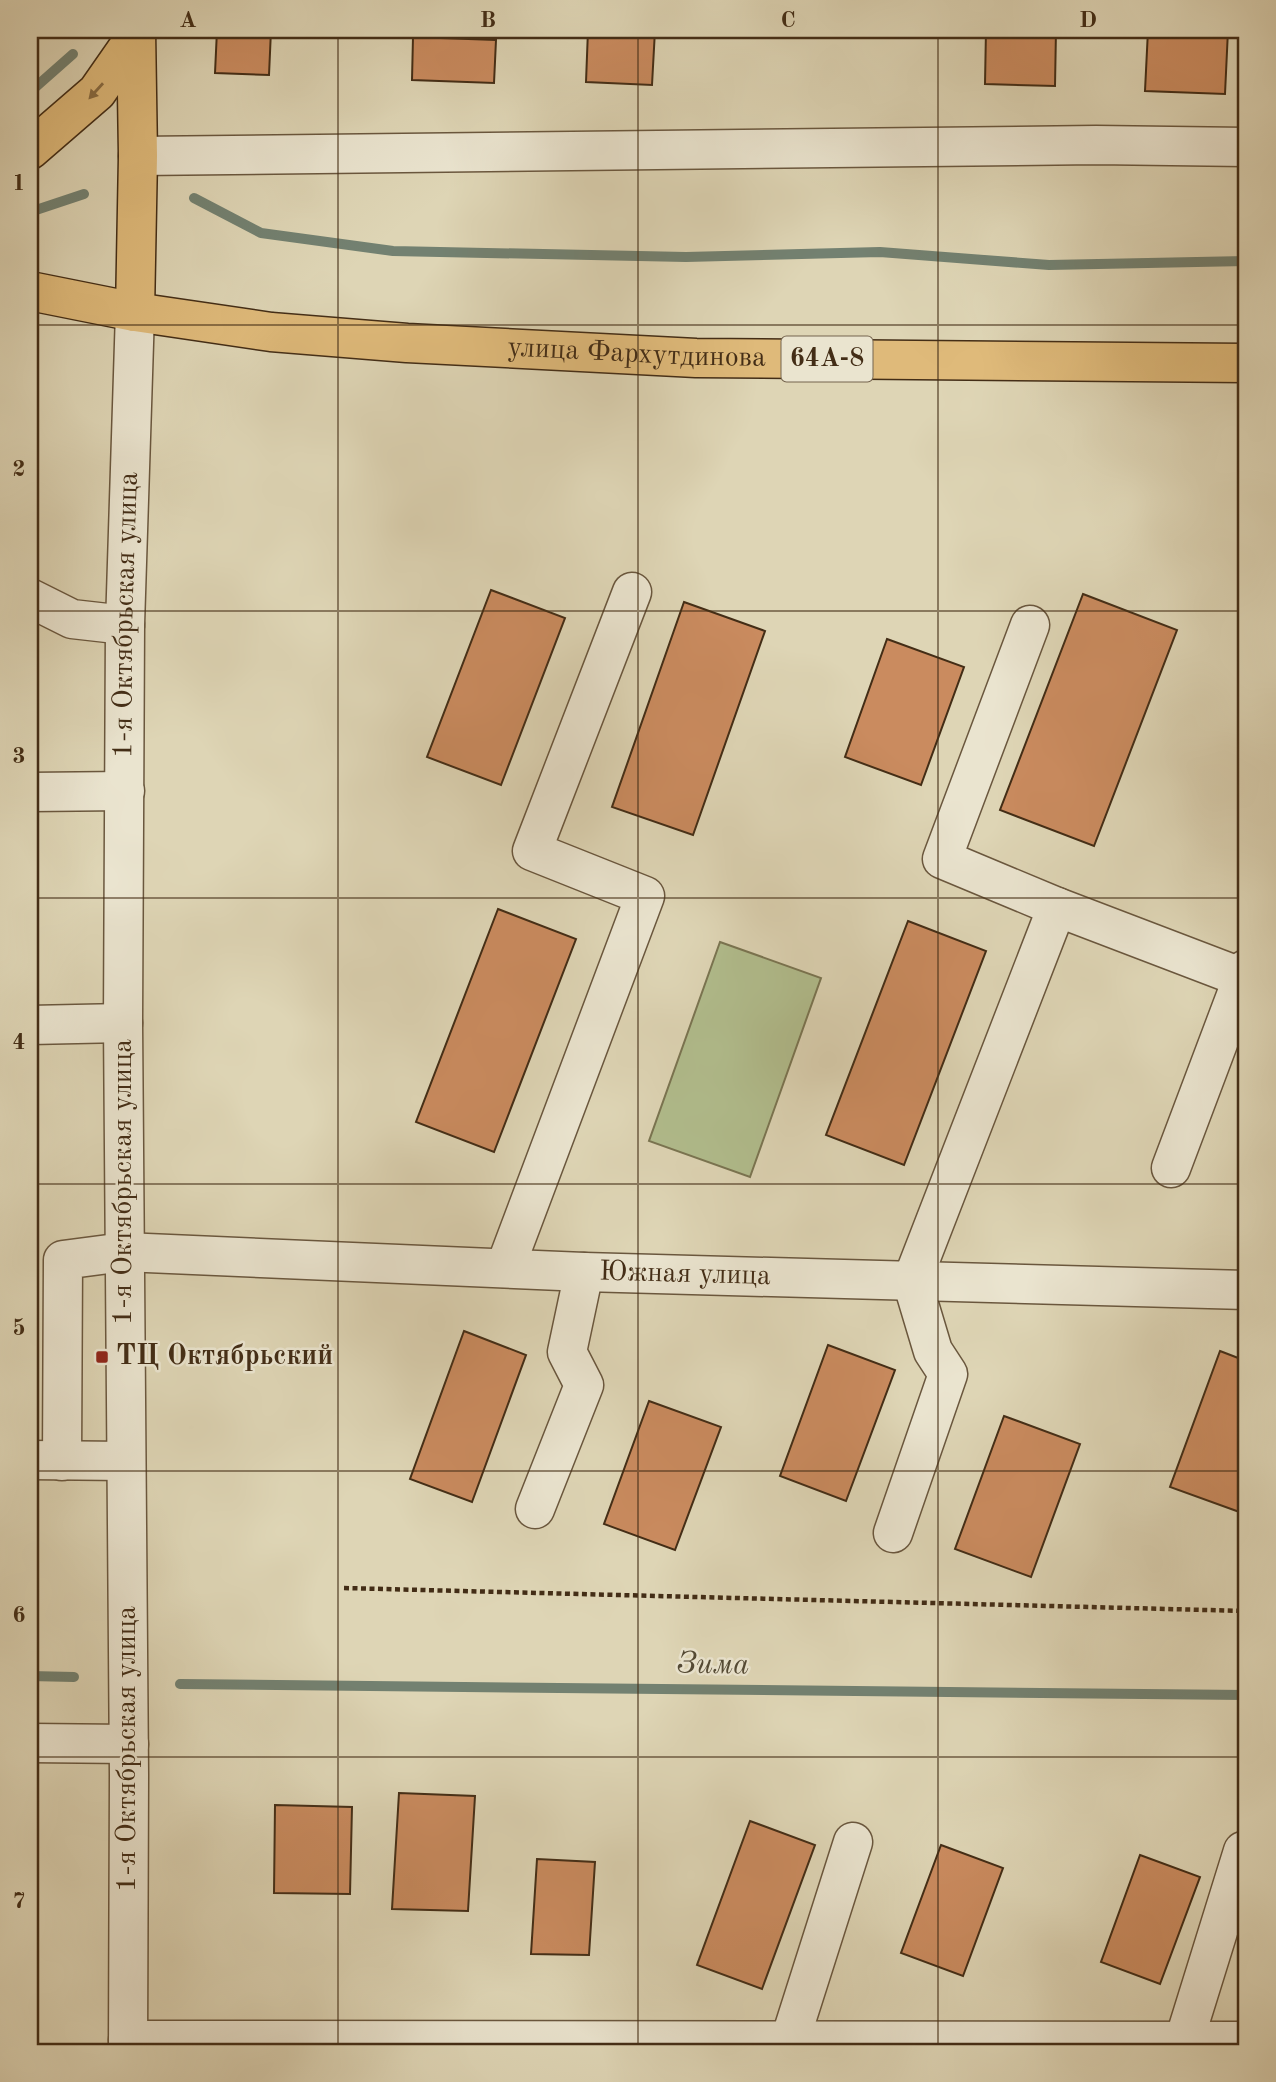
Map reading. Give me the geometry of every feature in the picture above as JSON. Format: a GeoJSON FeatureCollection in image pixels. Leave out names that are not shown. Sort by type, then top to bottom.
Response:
{"type":"FeatureCollection","features":[{"type":"Feature","properties":{"kind":"main road"},"geometry":{"type":"LineString","coordinates":[[30,150],[97,92],[136,33]]}},
{"type":"Feature","properties":{"kind":"main road"},"geometry":{"type":"LineString","coordinates":[[135,312],[138,156],[136,33]]}},
{"type":"Feature","properties":{"kind":"main road","name":"улица Фархутдинова"},"geometry":{"type":"LineString","coordinates":[[30,291],[135,312],[298,335],[407,344],[696,358],[1246,363]]}},
{"type":"Feature","properties":{"kind":"street"},"geometry":{"type":"LineString","coordinates":[[138,156],[1096,145],[1246,147]]}},
{"type":"Feature","properties":{"kind":"street","name":"1-я Октябрьская улица"},"geometry":{"type":"LineString","coordinates":[[128,2046],[129,1744],[123,1023],[125,625],[135,312]]}},
{"type":"Feature","properties":{"kind":"street"},"geometry":{"type":"LineString","coordinates":[[505,1268],[645,896],[532,851],[632,592]]}},
{"type":"Feature","properties":{"kind":"street"},"geometry":{"type":"LineString","coordinates":[[30,597],[72,619],[125,625]]}},
{"type":"Feature","properties":{"kind":"street"},"geometry":{"type":"LineString","coordinates":[[1030,625],[942,859],[1057,907],[1245,974],[1171,1168]]}},
{"type":"Feature","properties":{"kind":"street"},"geometry":{"type":"LineString","coordinates":[[30,792],[125,791]]}},
{"type":"Feature","properties":{"kind":"street"},"geometry":{"type":"LineString","coordinates":[[893,1533],[948,1374],[933,1352],[912,1281],[1057,907]]}},
{"type":"Feature","properties":{"kind":"street"},"geometry":{"type":"LineString","coordinates":[[30,1025],[123,1023]]}},
{"type":"Feature","properties":{"kind":"street","name":"Южная улица"},"geometry":{"type":"LineString","coordinates":[[46,1460],[63,1260],[124,1252],[584,1272],[1246,1290]]}},
{"type":"Feature","properties":{"kind":"street"},"geometry":{"type":"LineString","coordinates":[[535,1509],[584,1385],[567,1352],[584,1272]]}},
{"type":"Feature","properties":{"kind":"street"},"geometry":{"type":"LineString","coordinates":[[46,1460],[125,1461]]}},
{"type":"Feature","properties":{"kind":"street"},"geometry":{"type":"LineString","coordinates":[[30,1742],[129,1744]]}},
{"type":"Feature","properties":{"kind":"street"},"geometry":{"type":"LineString","coordinates":[[790,2040],[853,1842]]}},
{"type":"Feature","properties":{"kind":"street"},"geometry":{"type":"LineString","coordinates":[[1184,2041],[1243,1851]]}},
{"type":"Feature","properties":{"kind":"street"},"geometry":{"type":"LineString","coordinates":[[128,2046],[790,2040],[1246,2041]]}},
{"type":"Feature","properties":{"kind":"path"},"geometry":{"type":"LineString","coordinates":[[344,1588],[1246,1611]]}},
{"type":"Feature","properties":{"kind":"green space"},"geometry":{"type":"Polygon","coordinates":[[[720,942],[821,978],[750,1177],[649,1141],[720,942]]]}},
{"type":"Feature","properties":{"kind":"building"},"geometry":{"type":"Polygon","coordinates":[[[217,30],[271,30],[269,75],[215,73],[217,30]]]}},
{"type":"Feature","properties":{"kind":"building"},"geometry":{"type":"Polygon","coordinates":[[[588,30],[655,30],[652,85],[586,82],[588,30]]]}},
{"type":"Feature","properties":{"kind":"building"},"geometry":{"type":"Polygon","coordinates":[[[986,30],[1056,30],[1055,86],[985,84],[986,30]]]}},
{"type":"Feature","properties":{"kind":"building"},"geometry":{"type":"Polygon","coordinates":[[[1148,30],[1228,30],[1225,94],[1145,91],[1148,30]]]}},
{"type":"Feature","properties":{"kind":"building"},"geometry":{"type":"Polygon","coordinates":[[[413,37],[496,40],[494,83],[412,80],[413,37]]]}},
{"type":"Feature","properties":{"kind":"building"},"geometry":{"type":"Polygon","coordinates":[[[491,590],[565,618],[501,785],[427,757],[491,590]]]}},
{"type":"Feature","properties":{"kind":"building"},"geometry":{"type":"Polygon","coordinates":[[[1083,594],[1177,630],[1094,846],[1000,810],[1083,594]]]}},
{"type":"Feature","properties":{"kind":"building"},"geometry":{"type":"Polygon","coordinates":[[[684,602],[765,631],[693,835],[612,807],[684,602]]]}},
{"type":"Feature","properties":{"kind":"building"},"geometry":{"type":"Polygon","coordinates":[[[887,639],[964,667],[921,785],[845,757],[887,639]]]}},
{"type":"Feature","properties":{"kind":"building"},"geometry":{"type":"Polygon","coordinates":[[[498,909],[576,939],[494,1152],[416,1122],[498,909]]]}},
{"type":"Feature","properties":{"kind":"building"},"geometry":{"type":"Polygon","coordinates":[[[908,921],[986,951],[904,1165],[826,1135],[908,921]]]}},
{"type":"Feature","properties":{"kind":"building"},"geometry":{"type":"Polygon","coordinates":[[[464,1331],[526,1355],[472,1502],[410,1479],[464,1331]]]}},
{"type":"Feature","properties":{"kind":"building"},"geometry":{"type":"Polygon","coordinates":[[[828,1345],[895,1370],[846,1501],[780,1476],[828,1345]]]}},
{"type":"Feature","properties":{"kind":"building"},"geometry":{"type":"Polygon","coordinates":[[[1220,1351],[1246,1361],[1245,1514],[1170,1487],[1220,1351]]]}},
{"type":"Feature","properties":{"kind":"building"},"geometry":{"type":"Polygon","coordinates":[[[649,1401],[721,1427],[675,1550],[604,1524],[649,1401]]]}},
{"type":"Feature","properties":{"kind":"building"},"geometry":{"type":"Polygon","coordinates":[[[1004,1416],[1080,1444],[1031,1577],[955,1549],[1004,1416]]]}},
{"type":"Feature","properties":{"kind":"building"},"geometry":{"type":"Polygon","coordinates":[[[399,1793],[475,1796],[468,1911],[392,1909],[399,1793]]]}},
{"type":"Feature","properties":{"kind":"building"},"geometry":{"type":"Polygon","coordinates":[[[275,1805],[352,1807],[350,1894],[274,1893],[275,1805]]]}},
{"type":"Feature","properties":{"kind":"building"},"geometry":{"type":"Polygon","coordinates":[[[750,1821],[815,1845],[762,1989],[697,1965],[750,1821]]]}},
{"type":"Feature","properties":{"kind":"building"},"geometry":{"type":"Polygon","coordinates":[[[941,1845],[1003,1868],[963,1976],[901,1953],[941,1845]]]}},
{"type":"Feature","properties":{"kind":"building"},"geometry":{"type":"Polygon","coordinates":[[[1140,1855],[1200,1877],[1160,1984],[1101,1962],[1140,1855]]]}},
{"type":"Feature","properties":{"kind":"building"},"geometry":{"type":"Polygon","coordinates":[[[537,1859],[595,1862],[589,1955],[531,1954],[537,1859]]]}},
{"type":"Feature","properties":{"kind":"waterway"},"geometry":{"type":"LineString","coordinates":[[30,92],[73,54]]}},
{"type":"Feature","properties":{"kind":"waterway"},"geometry":{"type":"LineString","coordinates":[[30,212],[84,194]]}},
{"type":"Feature","properties":{"kind":"waterway"},"geometry":{"type":"LineString","coordinates":[[194,198],[261,233],[393,251],[686,257],[880,252],[1049,265],[1246,261]]}},
{"type":"Feature","properties":{"kind":"waterway","name":"Зима"},"geometry":{"type":"LineString","coordinates":[[30,1676],[74,1677]]}},
{"type":"Feature","properties":{"kind":"waterway","name":"Зима"},"geometry":{"type":"LineString","coordinates":[[180,1684],[1246,1695]]}},
{"type":"Feature","properties":{"kind":"place","name":"ТЦ Октябрьский"},"geometry":{"type":"Point","coordinates":[102,1357]}}]}
